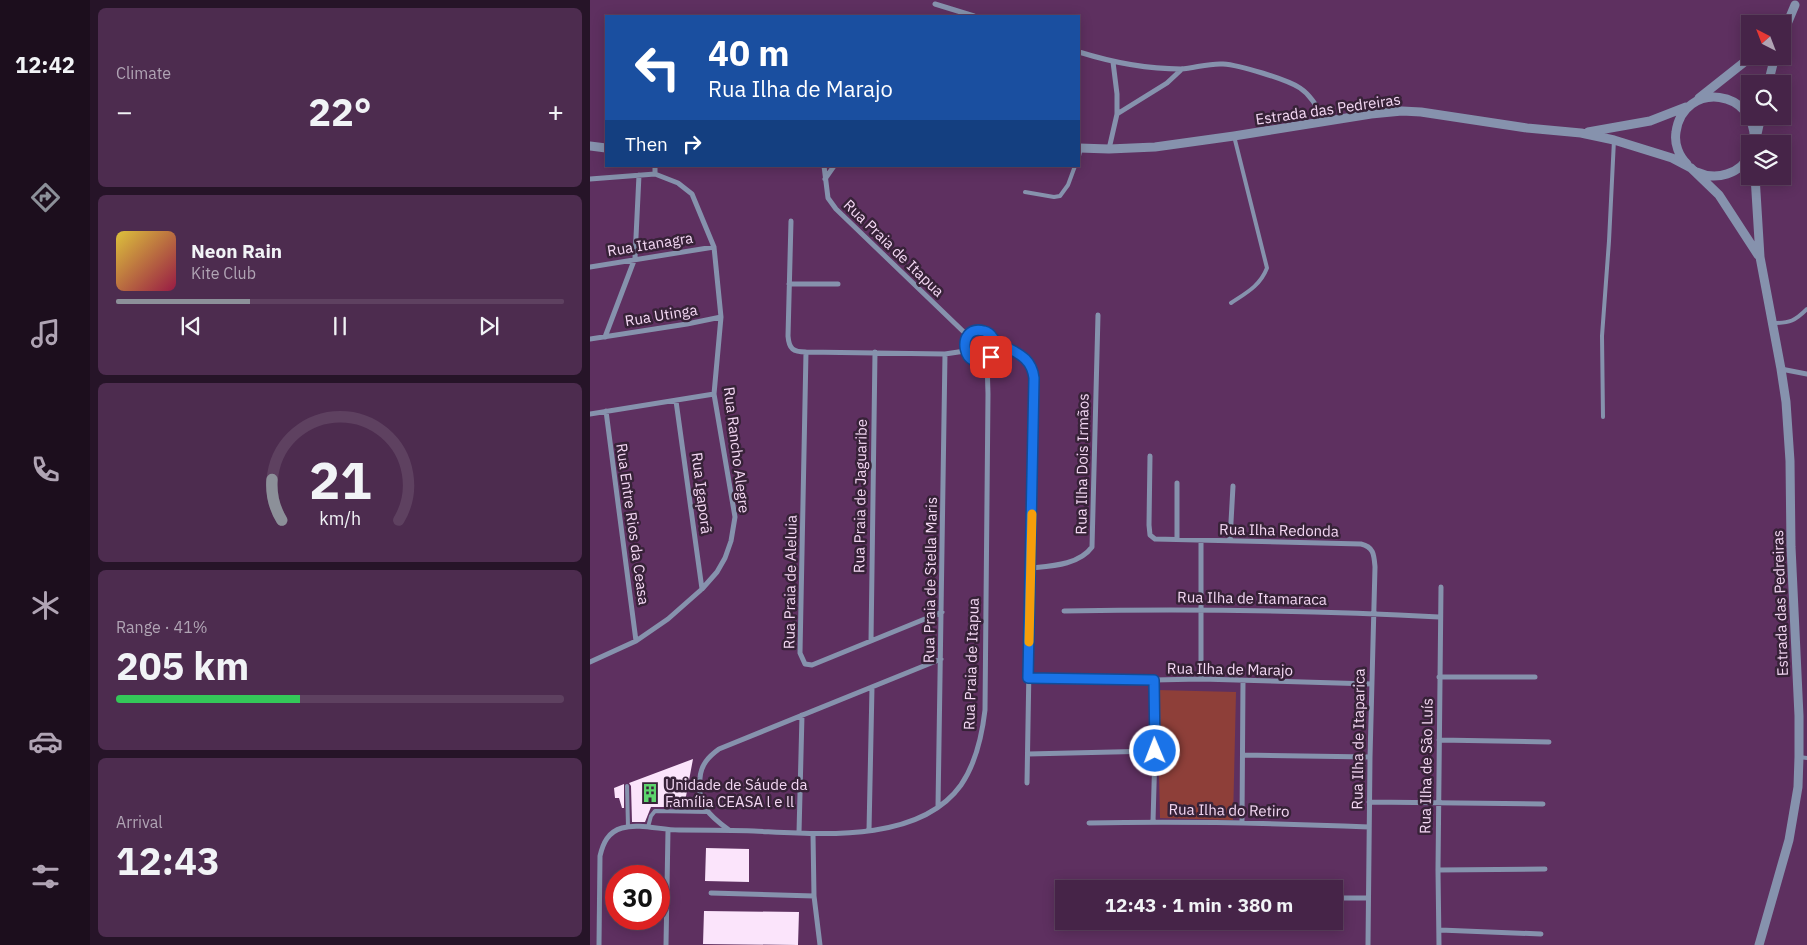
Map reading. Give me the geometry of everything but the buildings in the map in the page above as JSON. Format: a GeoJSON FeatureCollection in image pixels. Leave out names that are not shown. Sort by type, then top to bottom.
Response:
{"type":"FeatureCollection","features":[{"type":"Feature","properties":{"kind":"street"},"geometry":{"type":"LineString","coordinates":[[1787,15],[1797,2]]}},
{"type":"Feature","properties":{"kind":"street"},"geometry":{"type":"LineString","coordinates":[[1791,16],[1797,2]]}},
{"type":"Feature","properties":{"kind":"street"},"geometry":{"type":"LineString","coordinates":[[935,4],[971,15]]}},
{"type":"Feature","properties":{"kind":"street"},"geometry":{"type":"LineString","coordinates":[[1080,52],[1113,62],[1182,69],[1222,64],[1249,68],[1299,88],[1314,101],[1326,121]]}},
{"type":"Feature","properties":{"kind":"street"},"geometry":{"type":"LineString","coordinates":[[1110,149],[1117,114],[1117,94],[1113,62]]}},
{"type":"Feature","properties":{"kind":"street"},"geometry":{"type":"LineString","coordinates":[[1741,65],[1690,105],[1682,114],[1677,125],[1675,137],[1677,149],[1682,160],[1719,195],[1760,257]]}},
{"type":"Feature","properties":{"kind":"street"},"geometry":{"type":"LineString","coordinates":[[1117,114],[1167,83],[1182,69]]}},
{"type":"Feature","properties":{"kind":"street","name":"Estrada das Pedreiras"},"geometry":{"type":"LineString","coordinates":[[1581,133],[1650,121],[1701,99],[1713,96],[1737,103],[1746,111],[1752,122],[1755,135]]}},
{"type":"Feature","properties":{"kind":"street","name":"Estrada das Pedreiras"},"geometry":{"type":"LineString","coordinates":[[1080,151],[1146,148],[1379,113],[1421,112],[1526,128],[1581,133],[1614,140],[1672,158],[1691,168]]}},
{"type":"Feature","properties":{"kind":"street"},"geometry":{"type":"LineString","coordinates":[[590,146],[605,148]]}},
{"type":"Feature","properties":{"kind":"street"},"geometry":{"type":"LineString","coordinates":[[655,174],[656,167]]}},
{"type":"Feature","properties":{"kind":"street","name":"Rua Praia de Itapua"},"geometry":{"type":"LineString","coordinates":[[824,167],[828,198],[836,209],[968,336]]}},
{"type":"Feature","properties":{"kind":"street"},"geometry":{"type":"LineString","coordinates":[[825,179],[833,167]]}},
{"type":"Feature","properties":{"kind":"street"},"geometry":{"type":"LineString","coordinates":[[1691,168],[1702,174],[1715,176],[1728,174],[1741,167]]}},
{"type":"Feature","properties":{"kind":"street","name":"Rua Rancho Alegre"},"geometry":{"type":"LineString","coordinates":[[590,179],[655,174],[678,183],[692,194],[714,247],[721,317],[714,394],[734,517],[731,541],[725,558],[717,572],[702,589],[668,619],[636,641],[590,662]]}},
{"type":"Feature","properties":{"kind":"street","name":"Rua Utinga"},"geometry":{"type":"LineString","coordinates":[[605,336],[635,258],[639,175]]}},
{"type":"Feature","properties":{"kind":"street"},"geometry":{"type":"LineString","coordinates":[[1756,185],[1760,257]]}},
{"type":"Feature","properties":{"kind":"street"},"geometry":{"type":"LineString","coordinates":[[791,221],[789,345],[793,350],[806,352],[945,354],[965,351]]}},
{"type":"Feature","properties":{"kind":"street","name":"Rua Itanagra"},"geometry":{"type":"LineString","coordinates":[[590,267],[635,258],[714,247]]}},
{"type":"Feature","properties":{"kind":"street","name":"Estrada das Pedreiras"},"geometry":{"type":"LineString","coordinates":[[1759,945],[1788,840],[1803,757],[1798,706],[1791,547],[1790,461],[1781,369],[1760,257]]}},
{"type":"Feature","properties":{"kind":"street"},"geometry":{"type":"LineString","coordinates":[[789,284],[838,284]]}},
{"type":"Feature","properties":{"kind":"street","name":"Rua Ilha Dois Irmãos"},"geometry":{"type":"LineString","coordinates":[[1031,568],[1068,562],[1088,552],[1092,547],[1098,315]]}},
{"type":"Feature","properties":{"kind":"street","name":"Rua Utinga"},"geometry":{"type":"LineString","coordinates":[[590,339],[721,317]]}},
{"type":"Feature","properties":{"kind":"street"},"geometry":{"type":"LineString","coordinates":[[996,343],[994,353],[987,360],[977,361],[972,359],[965,351],[965,341],[968,336],[976,330],[987,331],[996,343],[1022,355],[1032,366],[1034,372],[1027,783]]}},
{"type":"Feature","properties":{"kind":"street","name":"Rua Praia de Aleluia"},"geometry":{"type":"LineString","coordinates":[[806,352],[801,657],[805,664],[812,665],[942,612]]}},
{"type":"Feature","properties":{"kind":"street","name":"Rua Praia de Jaguaribe"},"geometry":{"type":"LineString","coordinates":[[870,641],[876,352]]}},
{"type":"Feature","properties":{"kind":"street","name":"Rua Praia de Stella Maris"},"geometry":{"type":"LineString","coordinates":[[938,807],[945,354]]}},
{"type":"Feature","properties":{"kind":"street","name":"Rua Praia de Itapua"},"geometry":{"type":"LineString","coordinates":[[628,827],[813,834],[869,831],[914,820],[938,807],[961,785],[974,760],[982,736],[985,710],[987,360]]}},
{"type":"Feature","properties":{"kind":"street"},"geometry":{"type":"LineString","coordinates":[[1781,369],[1807,374]]}},
{"type":"Feature","properties":{"kind":"street"},"geometry":{"type":"LineString","coordinates":[[590,414],[714,394]]}},
{"type":"Feature","properties":{"kind":"street","name":"Rua Igaporã"},"geometry":{"type":"LineString","coordinates":[[676,401],[702,589]]}},
{"type":"Feature","properties":{"kind":"street","name":"Rua Entre Rios da Ceasa"},"geometry":{"type":"LineString","coordinates":[[606,411],[636,641]]}},
{"type":"Feature","properties":{"kind":"street","name":"Rua Ilha Redonda"},"geometry":{"type":"LineString","coordinates":[[1150,456],[1150,534],[1154,539],[1357,544]]}},
{"type":"Feature","properties":{"kind":"street"},"geometry":{"type":"LineString","coordinates":[[1177,483],[1177,539]]}},
{"type":"Feature","properties":{"kind":"street"},"geometry":{"type":"LineString","coordinates":[[1230,540],[1233,486]]}},
{"type":"Feature","properties":{"kind":"street"},"geometry":{"type":"LineString","coordinates":[[1200,541],[1201,679]]}},
{"type":"Feature","properties":{"kind":"street","name":"Rua Ilha de Itaparica"},"geometry":{"type":"LineString","coordinates":[[1357,544],[1368,546],[1373,552],[1374,613],[1369,802],[1368,945]]}},
{"type":"Feature","properties":{"kind":"street","name":"Rua Ilha de São Luís"},"geometry":{"type":"LineString","coordinates":[[1439,945],[1438,804],[1441,587]]}},
{"type":"Feature","properties":{"kind":"street","name":"Rua Ilha de Itamaraca"},"geometry":{"type":"LineString","coordinates":[[1064,611],[1200,609],[1374,613],[1440,617]]}},
{"type":"Feature","properties":{"kind":"street"},"geometry":{"type":"LineString","coordinates":[[730,830],[714,819],[708,812],[699,791],[701,771],[711,754],[802,714],[941,659]]}},
{"type":"Feature","properties":{"kind":"street"},"geometry":{"type":"LineString","coordinates":[[1439,677],[1535,677]]}},
{"type":"Feature","properties":{"kind":"street","name":"Rua Ilha de Marajo"},"geometry":{"type":"LineString","coordinates":[[1028,678],[1201,679],[1372,684]]}},
{"type":"Feature","properties":{"kind":"street"},"geometry":{"type":"LineString","coordinates":[[1154,680],[1154,822]]}},
{"type":"Feature","properties":{"kind":"street"},"geometry":{"type":"LineString","coordinates":[[1242,822],[1244,681]]}},
{"type":"Feature","properties":{"kind":"street"},"geometry":{"type":"LineString","coordinates":[[869,831],[872,686]]}},
{"type":"Feature","properties":{"kind":"street"},"geometry":{"type":"LineString","coordinates":[[799,833],[802,714]]}},
{"type":"Feature","properties":{"kind":"street"},"geometry":{"type":"LineString","coordinates":[[1439,740],[1549,742]]}},
{"type":"Feature","properties":{"kind":"street"},"geometry":{"type":"LineString","coordinates":[[1028,754],[1155,751]]}},
{"type":"Feature","properties":{"kind":"street"},"geometry":{"type":"LineString","coordinates":[[1243,755],[1370,757]]}},
{"type":"Feature","properties":{"kind":"street"},"geometry":{"type":"LineString","coordinates":[[1369,802],[1543,804]]}},
{"type":"Feature","properties":{"kind":"street","name":"Rua Ilha do Retiro"},"geometry":{"type":"LineString","coordinates":[[1089,823],[1242,822],[1369,827]]}},
{"type":"Feature","properties":{"kind":"street"},"geometry":{"type":"LineString","coordinates":[[599,945],[600,856],[602,847],[608,837],[615,831],[628,827]]}},
{"type":"Feature","properties":{"kind":"street"},"geometry":{"type":"LineString","coordinates":[[666,945],[668,830]]}},
{"type":"Feature","properties":{"kind":"street"},"geometry":{"type":"LineString","coordinates":[[813,834],[814,896],[820,945]]}},
{"type":"Feature","properties":{"kind":"street"},"geometry":{"type":"LineString","coordinates":[[1438,870],[1545,869]]}},
{"type":"Feature","properties":{"kind":"street"},"geometry":{"type":"LineString","coordinates":[[711,894],[814,896]]}},
{"type":"Feature","properties":{"kind":"street"},"geometry":{"type":"LineString","coordinates":[[1343,898],[1368,898]]}},
{"type":"Feature","properties":{"kind":"street"},"geometry":{"type":"LineString","coordinates":[[1440,930],[1541,934]]}},
{"type":"Feature","properties":{"kind":"lane"},"geometry":{"type":"LineString","coordinates":[[1080,57],[1087,54]]}},
{"type":"Feature","properties":{"kind":"lane"},"geometry":{"type":"LineString","coordinates":[[1231,303],[1254,287],[1262,278],[1266,268],[1234,136]]}},
{"type":"Feature","properties":{"kind":"lane"},"geometry":{"type":"LineString","coordinates":[[1603,417],[1602,336],[1614,140]]}},
{"type":"Feature","properties":{"kind":"lane"},"geometry":{"type":"LineString","coordinates":[[1026,192],[1054,197],[1060,196],[1068,185],[1075,167]]}},
{"type":"Feature","properties":{"kind":"lane"},"geometry":{"type":"LineString","coordinates":[[1773,323],[1788,323],[1807,309]]}},
{"type":"Feature","properties":{"kind":"lane"},"geometry":{"type":"LineString","coordinates":[[627,786],[628,827]]}},
{"type":"Feature","properties":{"kind":"lane"},"geometry":{"type":"LineString","coordinates":[[648,828],[654,811],[708,812]]}},
{"type":"Feature","properties":{"kind":"shaded area"},"geometry":{"type":"Polygon","coordinates":[[[1157,690],[1236,692],[1233,820],[1160,818],[1157,690]]]}},
{"type":"Feature","properties":{"kind":"slow traffic"},"geometry":{"type":"LineString","coordinates":[[1029,642],[1032,514]]}},
{"type":"Feature","properties":{"kind":"place","name":"Unidade de Sáude da Família CEASA l e ll"},"geometry":{"type":"Point","coordinates":[650,793]}},
{"type":"Feature","properties":{"kind":"route"},"geometry":{"type":"LineString","coordinates":[[991,357],[987,360],[977,361],[968,356],[964,346],[971,332],[976,330],[987,331],[996,343],[1022,355],[1032,366],[1034,372],[1028,678],[1154,680],[1155,751]]}}]}
